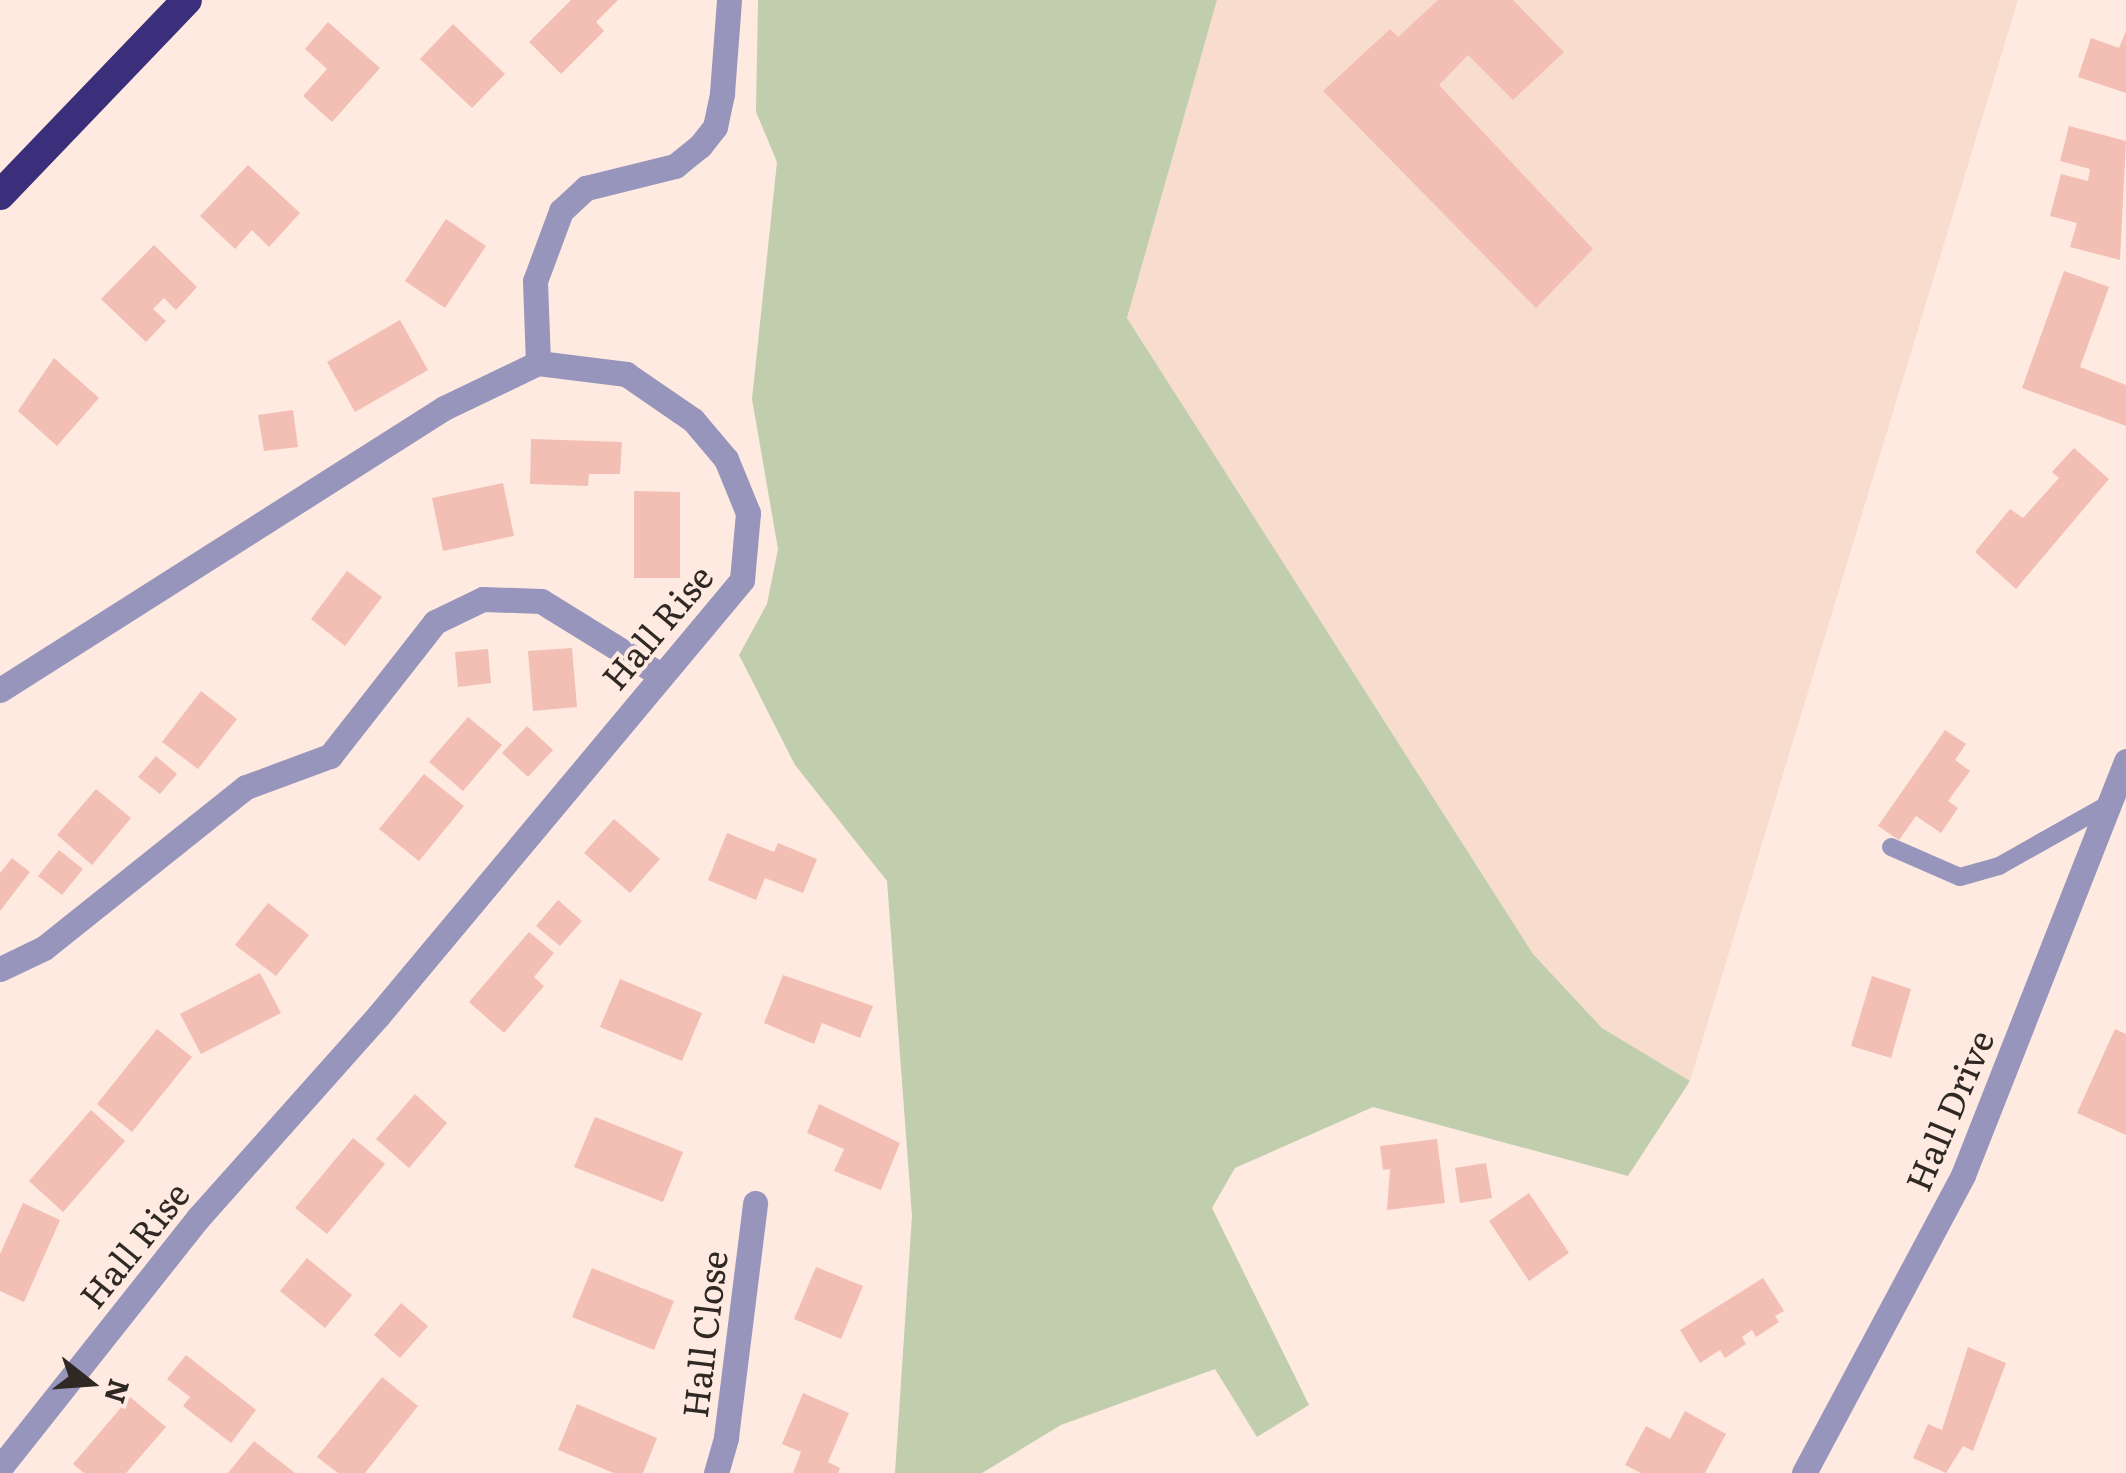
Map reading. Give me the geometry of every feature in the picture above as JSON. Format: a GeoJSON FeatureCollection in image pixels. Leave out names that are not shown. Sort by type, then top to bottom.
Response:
{"type":"FeatureCollection","features":[{"type":"Feature","properties":{"kind":"highway"},"geometry":{"type":"LineString","coordinates":[[0,195],[187,0]]}},
{"type":"Feature","properties":{"kind":"street"},"geometry":{"type":"LineString","coordinates":[[0,690],[444,408],[538,362],[535,281],[560,210],[586,188],[675,166],[700,146],[715,127],[722,93],[729,0]]}},
{"type":"Feature","properties":{"kind":"street","name":"Hall Rise"},"geometry":{"type":"LineString","coordinates":[[0,1468],[198,1218],[378,1016],[742,580],[748,513],[726,459],[693,420],[626,374],[538,362]]}},
{"type":"Feature","properties":{"kind":"street"},"geometry":{"type":"LineString","coordinates":[[0,969],[44,948],[246,787],[330,756],[436,622],[483,599],[541,601],[661,675]]}},
{"type":"Feature","properties":{"kind":"street","name":"Hall Drive"},"geometry":{"type":"LineString","coordinates":[[1804,1473],[1963,1175],[2126,761]]}},
{"type":"Feature","properties":{"kind":"street","name":"Hall Close"},"geometry":{"type":"LineString","coordinates":[[716,1473],[726,1437],[755,1202]]}},
{"type":"Feature","properties":{"kind":"lane"},"geometry":{"type":"LineString","coordinates":[[1892,847],[1960,877],[1999,866],[2109,804]]}},
{"type":"Feature","properties":{"kind":"shaded area"},"geometry":{"type":"Polygon","coordinates":[[[1217,0],[2018,0],[1690,1081],[1602,1028],[1533,954],[1127,318],[1217,0]]]}},
{"type":"Feature","properties":{"kind":"green space"},"geometry":{"type":"Polygon","coordinates":[[[758,0],[1217,0],[1127,318],[1533,954],[1602,1028],[1690,1081],[1628,1176],[1373,1107],[1235,1168],[1212,1208],[1309,1405],[1257,1437],[1215,1369],[1061,1425],[982,1473],[895,1473],[912,1216],[887,881],[795,765],[739,655],[767,604],[778,549],[752,399],[777,162],[756,112],[758,0]]]}},
{"type":"Feature","properties":{"kind":"building"},"geometry":{"type":"Polygon","coordinates":[[[571,0],[618,0],[596,22],[604,31],[561,74],[529,42],[571,0]]]}},
{"type":"Feature","properties":{"kind":"building"},"geometry":{"type":"Polygon","coordinates":[[[1438,0],[1513,0],[1564,52],[1513,100],[1468,55],[1439,85],[1593,249],[1536,308],[1323,91],[1390,29],[1398,37],[1438,0]]]}},
{"type":"Feature","properties":{"kind":"building"},"geometry":{"type":"Polygon","coordinates":[[[328,22],[380,68],[332,122],[303,96],[327,69],[305,49],[328,22]]]}},
{"type":"Feature","properties":{"kind":"building"},"geometry":{"type":"Polygon","coordinates":[[[453,24],[505,74],[472,108],[420,59],[453,24]]]}},
{"type":"Feature","properties":{"kind":"building"},"geometry":{"type":"Polygon","coordinates":[[[2126,31],[2126,93],[2078,77],[2091,38],[2119,48],[2126,31]]]}},
{"type":"Feature","properties":{"kind":"building"},"geometry":{"type":"Polygon","coordinates":[[[2069,126],[2126,141],[2120,260],[2070,247],[2077,223],[2050,216],[2061,174],[2088,181],[2090,169],[2060,161],[2069,126]]]}},
{"type":"Feature","properties":{"kind":"building"},"geometry":{"type":"Polygon","coordinates":[[[248,165],[300,213],[269,247],[252,230],[235,249],[200,216],[248,165]]]}},
{"type":"Feature","properties":{"kind":"building"},"geometry":{"type":"Polygon","coordinates":[[[446,219],[486,246],[445,308],[405,281],[446,219]]]}},
{"type":"Feature","properties":{"kind":"building"},"geometry":{"type":"Polygon","coordinates":[[[154,245],[197,287],[176,310],[164,298],[153,309],[166,321],[146,342],[101,299],[154,245]]]}},
{"type":"Feature","properties":{"kind":"building"},"geometry":{"type":"Polygon","coordinates":[[[2064,271],[2109,287],[2080,367],[2126,385],[2126,426],[2022,388],[2064,271]]]}},
{"type":"Feature","properties":{"kind":"building"},"geometry":{"type":"Polygon","coordinates":[[[400,320],[428,370],[355,412],[327,362],[400,320]]]}},
{"type":"Feature","properties":{"kind":"building"},"geometry":{"type":"Polygon","coordinates":[[[54,358],[99,398],[57,446],[18,411],[54,358]]]}},
{"type":"Feature","properties":{"kind":"building"},"geometry":{"type":"Polygon","coordinates":[[[293,410],[298,447],[264,451],[258,415],[293,410]]]}},
{"type":"Feature","properties":{"kind":"building"},"geometry":{"type":"Polygon","coordinates":[[[531,439],[622,442],[620,474],[589,474],[588,486],[530,484],[531,439]]]}},
{"type":"Feature","properties":{"kind":"building"},"geometry":{"type":"Polygon","coordinates":[[[2074,448],[2109,479],[2016,589],[1975,552],[2010,509],[2023,518],[2059,478],[2052,472],[2074,448]]]}},
{"type":"Feature","properties":{"kind":"building"},"geometry":{"type":"Polygon","coordinates":[[[503,483],[514,536],[443,551],[432,498],[503,483]]]}},
{"type":"Feature","properties":{"kind":"building"},"geometry":{"type":"Polygon","coordinates":[[[634,491],[680,492],[680,578],[634,578],[634,491]]]}},
{"type":"Feature","properties":{"kind":"building"},"geometry":{"type":"Polygon","coordinates":[[[347,571],[382,597],[345,646],[311,619],[347,571]]]}},
{"type":"Feature","properties":{"kind":"building"},"geometry":{"type":"Polygon","coordinates":[[[572,648],[577,707],[533,711],[528,651],[572,648]]]}},
{"type":"Feature","properties":{"kind":"building"},"geometry":{"type":"Polygon","coordinates":[[[488,649],[491,683],[458,687],[455,652],[488,649]]]}},
{"type":"Feature","properties":{"kind":"building"},"geometry":{"type":"Polygon","coordinates":[[[201,691],[237,719],[198,769],[162,742],[201,691]]]}},
{"type":"Feature","properties":{"kind":"building"},"geometry":{"type":"Polygon","coordinates":[[[468,717],[502,745],[463,791],[429,762],[468,717]]]}},
{"type":"Feature","properties":{"kind":"building"},"geometry":{"type":"Polygon","coordinates":[[[527,726],[553,750],[528,777],[502,753],[527,726]]]}},
{"type":"Feature","properties":{"kind":"building"},"geometry":{"type":"Polygon","coordinates":[[[1945,730],[1966,744],[1955,760],[1970,771],[1948,801],[1958,808],[1941,833],[1916,816],[1899,840],[1878,826],[1945,730]]]}},
{"type":"Feature","properties":{"kind":"building"},"geometry":{"type":"Polygon","coordinates":[[[156,756],[177,774],[160,794],[138,777],[156,756]]]}},
{"type":"Feature","properties":{"kind":"building"},"geometry":{"type":"Polygon","coordinates":[[[424,774],[464,806],[419,861],[379,829],[424,774]]]}},
{"type":"Feature","properties":{"kind":"building"},"geometry":{"type":"Polygon","coordinates":[[[96,789],[131,818],[92,865],[57,835],[96,789]]]}},
{"type":"Feature","properties":{"kind":"building"},"geometry":{"type":"Polygon","coordinates":[[[614,819],[660,859],[630,893],[584,853],[614,819]]]}},
{"type":"Feature","properties":{"kind":"building"},"geometry":{"type":"Polygon","coordinates":[[[727,833],[774,852],[778,843],[817,859],[803,893],[765,878],[756,900],[708,880],[727,833]]]}},
{"type":"Feature","properties":{"kind":"building"},"geometry":{"type":"Polygon","coordinates":[[[59,850],[83,869],[62,895],[38,876],[59,850]]]}},
{"type":"Feature","properties":{"kind":"building"},"geometry":{"type":"Polygon","coordinates":[[[12,858],[30,872],[0,911],[0,873],[12,858]]]}},
{"type":"Feature","properties":{"kind":"building"},"geometry":{"type":"Polygon","coordinates":[[[558,900],[582,921],[560,946],[536,926],[558,900]]]}},
{"type":"Feature","properties":{"kind":"building"},"geometry":{"type":"Polygon","coordinates":[[[268,903],[309,935],[276,976],[235,945],[268,903]]]}},
{"type":"Feature","properties":{"kind":"building"},"geometry":{"type":"Polygon","coordinates":[[[529,932],[554,953],[534,977],[544,986],[504,1033],[469,1002],[529,932]]]}},
{"type":"Feature","properties":{"kind":"building"},"geometry":{"type":"Polygon","coordinates":[[[260,973],[281,1013],[201,1054],[180,1014],[260,973]]]}},
{"type":"Feature","properties":{"kind":"building"},"geometry":{"type":"Polygon","coordinates":[[[783,975],[873,1006],[860,1038],[822,1023],[814,1044],[764,1023],[783,975]]]}},
{"type":"Feature","properties":{"kind":"building"},"geometry":{"type":"Polygon","coordinates":[[[1872,976],[1911,989],[1891,1058],[1851,1046],[1872,976]]]}},
{"type":"Feature","properties":{"kind":"building"},"geometry":{"type":"Polygon","coordinates":[[[620,979],[702,1013],[682,1061],[600,1027],[620,979]]]}},
{"type":"Feature","properties":{"kind":"building"},"geometry":{"type":"Polygon","coordinates":[[[157,1029],[192,1057],[132,1132],[97,1104],[157,1029]]]}},
{"type":"Feature","properties":{"kind":"building"},"geometry":{"type":"Polygon","coordinates":[[[2115,1029],[2126,1034],[2126,1135],[2077,1113],[2115,1029]]]}},
{"type":"Feature","properties":{"kind":"building"},"geometry":{"type":"Polygon","coordinates":[[[415,1094],[447,1123],[409,1168],[376,1139],[415,1094]]]}},
{"type":"Feature","properties":{"kind":"building"},"geometry":{"type":"Polygon","coordinates":[[[819,1104],[900,1143],[881,1190],[834,1171],[844,1149],[807,1133],[819,1104]]]}},
{"type":"Feature","properties":{"kind":"building"},"geometry":{"type":"Polygon","coordinates":[[[91,1110],[125,1141],[63,1212],[29,1181],[91,1110]]]}},
{"type":"Feature","properties":{"kind":"building"},"geometry":{"type":"Polygon","coordinates":[[[595,1117],[683,1152],[663,1202],[574,1167],[595,1117]]]}},
{"type":"Feature","properties":{"kind":"building"},"geometry":{"type":"Polygon","coordinates":[[[353,1138],[385,1164],[327,1234],[295,1208],[353,1138]]]}},
{"type":"Feature","properties":{"kind":"building"},"geometry":{"type":"Polygon","coordinates":[[[1437,1139],[1445,1203],[1387,1210],[1390,1169],[1383,1170],[1380,1146],[1437,1139]]]}},
{"type":"Feature","properties":{"kind":"building"},"geometry":{"type":"Polygon","coordinates":[[[1486,1163],[1492,1198],[1460,1203],[1455,1168],[1486,1163]]]}},
{"type":"Feature","properties":{"kind":"building"},"geometry":{"type":"Polygon","coordinates":[[[1529,1193],[1569,1253],[1529,1281],[1489,1221],[1529,1193]]]}},
{"type":"Feature","properties":{"kind":"building"},"geometry":{"type":"Polygon","coordinates":[[[23,1203],[60,1220],[24,1302],[0,1291],[0,1254],[23,1203]]]}},
{"type":"Feature","properties":{"kind":"building"},"geometry":{"type":"Polygon","coordinates":[[[307,1258],[352,1295],[325,1328],[280,1291],[307,1258]]]}},
{"type":"Feature","properties":{"kind":"building"},"geometry":{"type":"Polygon","coordinates":[[[816,1267],[863,1286],[841,1339],[794,1319],[816,1267]]]}},
{"type":"Feature","properties":{"kind":"building"},"geometry":{"type":"Polygon","coordinates":[[[592,1268],[674,1301],[654,1350],[572,1317],[592,1268]]]}},
{"type":"Feature","properties":{"kind":"building"},"geometry":{"type":"Polygon","coordinates":[[[1763,1278],[1784,1311],[1775,1316],[1779,1322],[1756,1337],[1752,1330],[1742,1337],[1746,1344],[1725,1358],[1720,1350],[1700,1363],[1680,1330],[1763,1278]]]}},
{"type":"Feature","properties":{"kind":"building"},"geometry":{"type":"Polygon","coordinates":[[[401,1303],[428,1326],[400,1358],[374,1335],[401,1303]]]}},
{"type":"Feature","properties":{"kind":"building"},"geometry":{"type":"Polygon","coordinates":[[[1968,1347],[2006,1363],[1973,1451],[1963,1446],[1946,1473],[1913,1458],[1928,1424],[1942,1430],[1968,1347]]]}},
{"type":"Feature","properties":{"kind":"building"},"geometry":{"type":"Polygon","coordinates":[[[186,1355],[256,1410],[231,1443],[183,1406],[190,1397],[167,1379],[186,1355]]]}},
{"type":"Feature","properties":{"kind":"building"},"geometry":{"type":"Polygon","coordinates":[[[382,1377],[418,1406],[365,1473],[338,1473],[317,1457],[382,1377]]]}},
{"type":"Feature","properties":{"kind":"building"},"geometry":{"type":"Polygon","coordinates":[[[803,1393],[849,1413],[828,1462],[840,1468],[838,1473],[793,1473],[801,1452],[782,1444],[803,1393]]]}},
{"type":"Feature","properties":{"kind":"building"},"geometry":{"type":"Polygon","coordinates":[[[130,1397],[166,1427],[126,1473],[84,1473],[73,1464],[130,1397]]]}},
{"type":"Feature","properties":{"kind":"building"},"geometry":{"type":"Polygon","coordinates":[[[577,1404],[657,1438],[643,1473],[614,1473],[558,1450],[577,1404]]]}},
{"type":"Feature","properties":{"kind":"building"},"geometry":{"type":"Polygon","coordinates":[[[1685,1411],[1726,1434],[1705,1473],[1641,1473],[1625,1465],[1646,1426],[1670,1439],[1685,1411]]]}},
{"type":"Feature","properties":{"kind":"building"},"geometry":{"type":"Polygon","coordinates":[[[254,1441],[295,1473],[228,1473],[254,1441]]]}}]}
